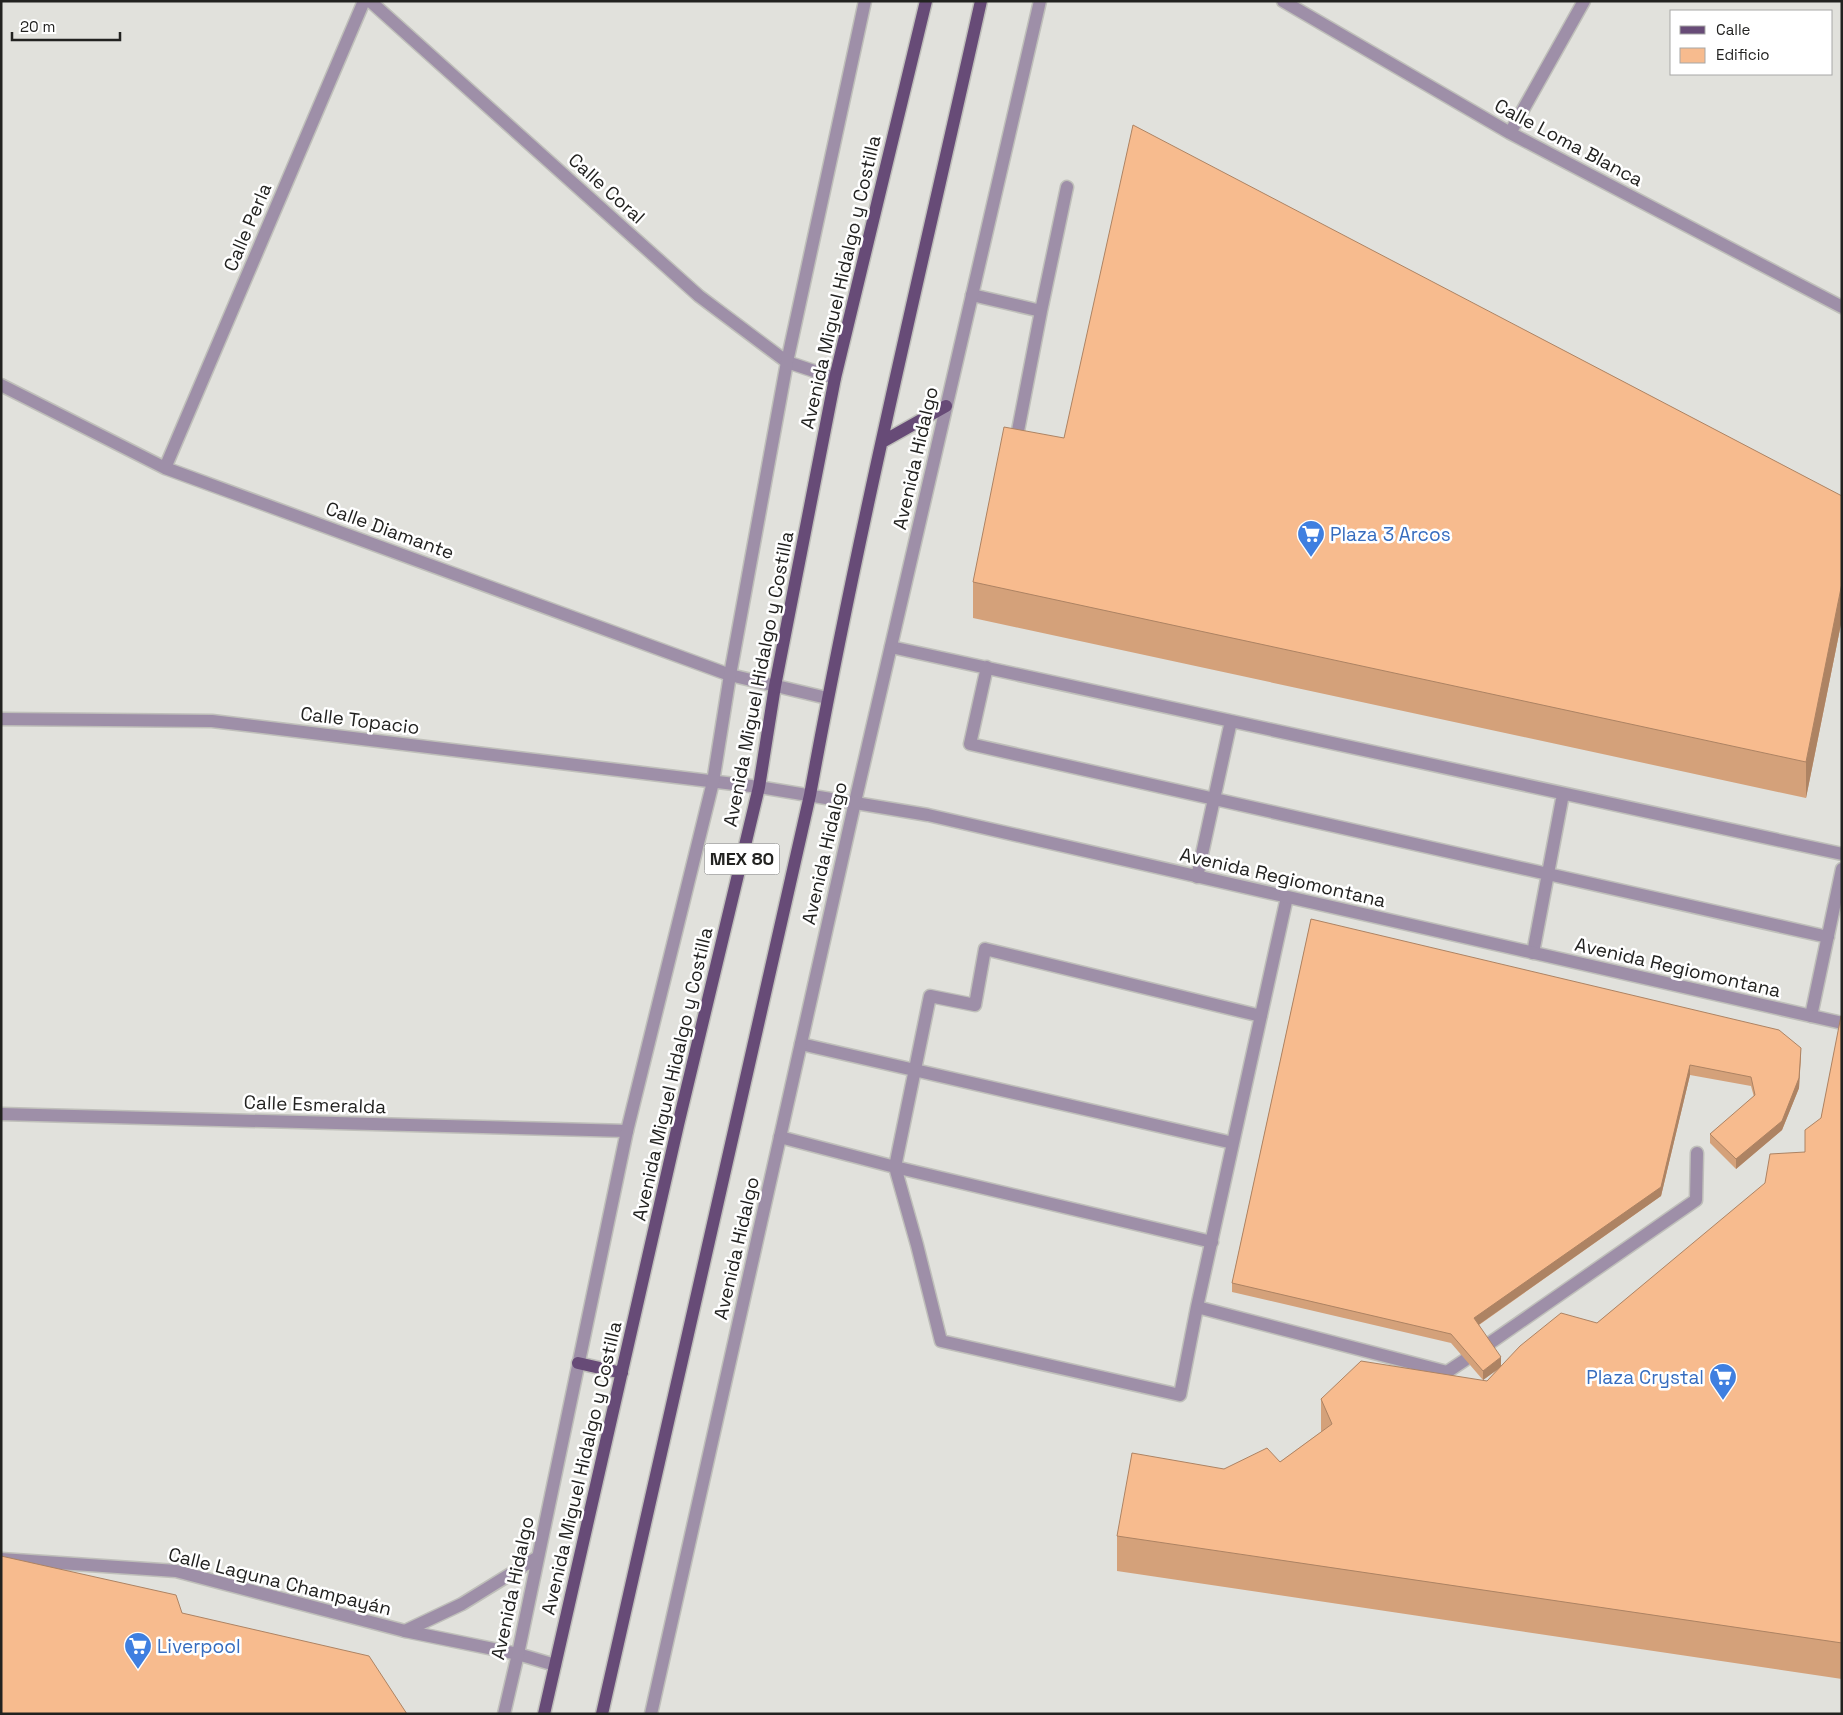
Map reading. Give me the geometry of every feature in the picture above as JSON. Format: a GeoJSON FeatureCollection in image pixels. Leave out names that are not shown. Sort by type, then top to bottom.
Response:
{"type":"FeatureCollection","features":[{"type":"Feature","properties":{"kind":"main road","name":"Avenida Miguel Hidalgo y Costilla"},"geometry":{"type":"LineString","coordinates":[[544,1714],[678,1125],[759,787],[775,686],[835,378],[926,1]]}},
{"type":"Feature","properties":{"kind":"main road","name":"MEX 80"},"geometry":{"type":"LineString","coordinates":[[602,1714],[810,795],[827,698],[882,442],[981,1]]}},
{"type":"Feature","properties":{"kind":"main road"},"geometry":{"type":"LineString","coordinates":[[882,442],[946,406]]}},
{"type":"Feature","properties":{"kind":"main road"},"geometry":{"type":"LineString","coordinates":[[578,1363],[622,1373]]}},
{"type":"Feature","properties":{"kind":"street","name":"Calle Perla"},"geometry":{"type":"LineString","coordinates":[[165,468],[364,1]]}},
{"type":"Feature","properties":{"kind":"street","name":"Calle Coral"},"geometry":{"type":"LineString","coordinates":[[370,1],[699,296],[787,362],[835,378]]}},
{"type":"Feature","properties":{"kind":"street","name":"Avenida Hidalgo"},"geometry":{"type":"LineString","coordinates":[[504,1714],[628,1131],[713,782],[730,675],[787,362],[865,1]]}},
{"type":"Feature","properties":{"kind":"street","name":"Avenida Hidalgo"},"geometry":{"type":"LineString","coordinates":[[651,1714],[855,802],[1040,1]]}},
{"type":"Feature","properties":{"kind":"street","name":"Calle Loma Blanca"},"geometry":{"type":"LineString","coordinates":[[1283,1],[1510,133],[1840,302]]}},
{"type":"Feature","properties":{"kind":"street"},"geometry":{"type":"LineString","coordinates":[[1510,133],[1584,1]]}},
{"type":"Feature","properties":{"kind":"street"},"geometry":{"type":"LineString","coordinates":[[1016,441],[1067,187]]}},
{"type":"Feature","properties":{"kind":"street"},"geometry":{"type":"LineString","coordinates":[[972,295],[1041,310]]}},
{"type":"Feature","properties":{"kind":"street","name":"Calle Diamante"},"geometry":{"type":"LineString","coordinates":[[1,385],[165,468],[730,675],[827,698]]}},
{"type":"Feature","properties":{"kind":"street"},"geometry":{"type":"LineString","coordinates":[[891,647],[1842,854]]}},
{"type":"Feature","properties":{"kind":"street"},"geometry":{"type":"LineString","coordinates":[[987,667],[970,744],[1828,937]]}},
{"type":"Feature","properties":{"kind":"street","name":"Calle Topacio"},"geometry":{"type":"LineString","coordinates":[[1,719],[212,721],[713,782]]}},
{"type":"Feature","properties":{"kind":"street"},"geometry":{"type":"LineString","coordinates":[[1197,877],[1230,721]]}},
{"type":"Feature","properties":{"kind":"street","name":"Avenida Regiomontana"},"geometry":{"type":"LineString","coordinates":[[713,782],[759,787],[928,815],[1842,1024]]}},
{"type":"Feature","properties":{"kind":"street"},"geometry":{"type":"LineString","coordinates":[[1533,953],[1563,794]]}},
{"type":"Feature","properties":{"kind":"street"},"geometry":{"type":"LineString","coordinates":[[1812,1016],[1842,869]]}},
{"type":"Feature","properties":{"kind":"street"},"geometry":{"type":"LineString","coordinates":[[1261,1016],[985,950],[974,1005],[930,996],[894,1167],[917,1245],[941,1341],[1180,1395],[1197,1308],[1212,1242],[1287,897]]}},
{"type":"Feature","properties":{"kind":"street"},"geometry":{"type":"LineString","coordinates":[[801,1044],[1233,1143]]}},
{"type":"Feature","properties":{"kind":"street","name":"Calle Esmeralda"},"geometry":{"type":"LineString","coordinates":[[1,1114],[628,1131]]}},
{"type":"Feature","properties":{"kind":"street"},"geometry":{"type":"LineString","coordinates":[[780,1137],[894,1167],[1212,1242]]}},
{"type":"Feature","properties":{"kind":"street"},"geometry":{"type":"LineString","coordinates":[[1486,1345],[1696,1200],[1697,1153]]}},
{"type":"Feature","properties":{"kind":"street"},"geometry":{"type":"LineString","coordinates":[[1197,1308],[1447,1372],[1465,1360]]}},
{"type":"Feature","properties":{"kind":"street"},"geometry":{"type":"LineString","coordinates":[[405,1631],[462,1604],[538,1557]]}},
{"type":"Feature","properties":{"kind":"street","name":"Calle Laguna Champayán"},"geometry":{"type":"LineString","coordinates":[[1,1559],[176,1571],[405,1631],[518,1654],[555,1666]]}},
{"type":"Feature","properties":{"kind":"building"},"geometry":{"type":"Polygon","coordinates":[[[1133,125],[1842,496],[1842,583],[1806,762],[973,582],[1004,427],[1064,438],[1133,125]]]}},
{"type":"Feature","properties":{"kind":"building"},"geometry":{"type":"Polygon","coordinates":[[[1311,919],[1779,1030],[1801,1048],[1799,1078],[1782,1121],[1736,1159],[1710,1134],[1755,1095],[1751,1077],[1690,1065],[1661,1187],[1474,1318],[1501,1357],[1483,1371],[1451,1334],[1232,1283],[1311,919]]]}},
{"type":"Feature","properties":{"kind":"building"},"geometry":{"type":"Polygon","coordinates":[[[1841,1016],[1842,1643],[1117,1536],[1132,1453],[1224,1469],[1267,1448],[1280,1462],[1332,1424],[1321,1399],[1361,1361],[1487,1381],[1520,1346],[1561,1313],[1597,1323],[1765,1183],[1770,1154],[1805,1152],[1805,1130],[1821,1118],[1841,1016]]]}},
{"type":"Feature","properties":{"kind":"building","name":"Liverpool"},"geometry":{"type":"Polygon","coordinates":[[[1,1556],[176,1595],[182,1613],[369,1656],[407,1714],[1,1714],[1,1556]]]}},
{"type":"Feature","properties":{"kind":"place","name":"Plaza 3 Arcos"},"geometry":{"type":"Point","coordinates":[1311,558]}},
{"type":"Feature","properties":{"kind":"place","name":"Plaza Crystal"},"geometry":{"type":"Point","coordinates":[1723,1401]}},
{"type":"Feature","properties":{"kind":"place","name":"Liverpool"},"geometry":{"type":"Point","coordinates":[138,1670]}}]}
